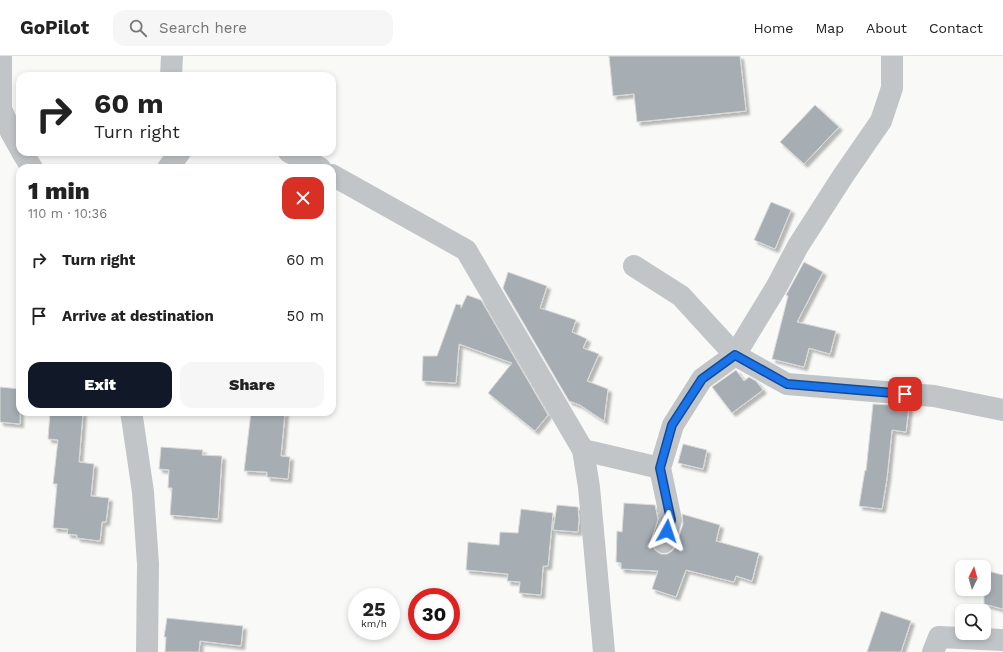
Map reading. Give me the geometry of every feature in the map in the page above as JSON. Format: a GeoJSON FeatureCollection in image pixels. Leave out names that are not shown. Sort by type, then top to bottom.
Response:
{"type":"FeatureCollection","features":[{"type":"Feature","properties":{"kind":"street"},"geometry":{"type":"LineString","coordinates":[[1,56],[0,109],[16,142]]}},
{"type":"Feature","properties":{"kind":"street"},"geometry":{"type":"LineString","coordinates":[[171,72],[172,56]]}},
{"type":"Feature","properties":{"kind":"street"},"geometry":{"type":"LineString","coordinates":[[664,542],[671,520],[660,468],[672,425],[702,379],[735,355],[777,286],[802,239],[881,121],[892,88],[892,56]]}},
{"type":"Feature","properties":{"kind":"street"},"geometry":{"type":"LineString","coordinates":[[297,156],[312,164]]}},
{"type":"Feature","properties":{"kind":"street"},"geometry":{"type":"LineString","coordinates":[[336,177],[466,250],[582,450],[589,487],[604,652]]}},
{"type":"Feature","properties":{"kind":"street"},"geometry":{"type":"LineString","coordinates":[[634,266],[682,296],[735,355],[787,384],[934,396],[1003,410]]}},
{"type":"Feature","properties":{"kind":"street"},"geometry":{"type":"LineString","coordinates":[[133,416],[142,492],[148,564],[147,652]]}},
{"type":"Feature","properties":{"kind":"street"},"geometry":{"type":"LineString","coordinates":[[582,450],[660,468]]}},
{"type":"Feature","properties":{"kind":"street"},"geometry":{"type":"LineString","coordinates":[[933,652],[939,637],[1003,640]]}},
{"type":"Feature","properties":{"kind":"building"},"geometry":{"type":"Polygon","coordinates":[[[609,56],[740,56],[746,111],[637,122],[634,94],[613,96],[609,56]]]}},
{"type":"Feature","properties":{"kind":"building"},"geometry":{"type":"Polygon","coordinates":[[[815,105],[839,127],[804,164],[780,142],[815,105]]]}},
{"type":"Feature","properties":{"kind":"building"},"geometry":{"type":"Polygon","coordinates":[[[771,202],[791,210],[775,249],[754,240],[771,202]]]}},
{"type":"Feature","properties":{"kind":"building"},"geometry":{"type":"Polygon","coordinates":[[[804,262],[823,272],[797,322],[836,331],[830,354],[809,348],[804,367],[772,359],[788,296],[786,295],[804,262]]]}},
{"type":"Feature","properties":{"kind":"building"},"geometry":{"type":"Polygon","coordinates":[[[508,272],[547,286],[540,308],[576,320],[572,332],[587,339],[583,348],[599,354],[587,381],[608,389],[604,421],[580,405],[569,401],[503,288],[508,272]]]}},
{"type":"Feature","properties":{"kind":"building"},"geometry":{"type":"Polygon","coordinates":[[[467,295],[481,300],[548,415],[535,431],[488,393],[512,363],[459,344],[456,383],[422,381],[423,356],[437,356],[456,304],[461,305],[461,308],[467,295]]]}},
{"type":"Feature","properties":{"kind":"building"},"geometry":{"type":"Polygon","coordinates":[[[736,370],[744,381],[749,377],[756,381],[763,390],[732,413],[712,387],[736,370]]]}},
{"type":"Feature","properties":{"kind":"building"},"geometry":{"type":"Polygon","coordinates":[[[0,387],[16,389],[16,416],[20,416],[20,424],[0,422],[0,387]]]}},
{"type":"Feature","properties":{"kind":"building"},"geometry":{"type":"Polygon","coordinates":[[[873,404],[909,406],[906,432],[892,430],[882,509],[859,506],[865,470],[866,471],[873,404]]]}},
{"type":"Feature","properties":{"kind":"building"},"geometry":{"type":"Polygon","coordinates":[[[50,416],[83,416],[79,462],[94,464],[91,496],[109,498],[106,522],[102,522],[100,541],[77,538],[77,535],[67,534],[68,529],[53,528],[57,484],[53,484],[58,440],[48,439],[50,416]]]}},
{"type":"Feature","properties":{"kind":"building"},"geometry":{"type":"Polygon","coordinates":[[[251,416],[285,416],[281,456],[290,457],[288,479],[267,477],[267,472],[244,471],[251,416]]]}},
{"type":"Feature","properties":{"kind":"building"},"geometry":{"type":"Polygon","coordinates":[[[683,444],[707,450],[703,469],[678,463],[683,444]]]}},
{"type":"Feature","properties":{"kind":"building"},"geometry":{"type":"Polygon","coordinates":[[[161,447],[203,450],[202,455],[222,456],[218,519],[170,515],[172,488],[168,488],[169,470],[159,469],[161,447]]]}},
{"type":"Feature","properties":{"kind":"building"},"geometry":{"type":"Polygon","coordinates":[[[624,503],[655,505],[658,519],[652,538],[652,544],[655,550],[661,554],[667,554],[676,546],[683,524],[682,514],[720,525],[716,541],[759,553],[752,581],[736,576],[734,582],[686,570],[676,597],[652,589],[658,571],[621,569],[621,563],[616,562],[617,531],[622,532],[624,503]]]}},
{"type":"Feature","properties":{"kind":"building"},"geometry":{"type":"Polygon","coordinates":[[[557,505],[578,507],[578,532],[553,530],[557,505]]]}},
{"type":"Feature","properties":{"kind":"building"},"geometry":{"type":"Polygon","coordinates":[[[521,509],[553,513],[548,566],[543,566],[541,595],[519,593],[520,582],[507,581],[508,574],[466,570],[468,542],[499,545],[500,532],[518,533],[521,509]]]}},
{"type":"Feature","properties":{"kind":"building"},"geometry":{"type":"Polygon","coordinates":[[[991,572],[1003,575],[1003,609],[991,606],[991,604],[984,604],[984,596],[991,596],[991,572]]]}},
{"type":"Feature","properties":{"kind":"building"},"geometry":{"type":"Polygon","coordinates":[[[881,611],[911,621],[901,652],[867,652],[881,611]]]}},
{"type":"Feature","properties":{"kind":"building"},"geometry":{"type":"Polygon","coordinates":[[[167,618],[243,626],[241,646],[200,641],[199,652],[165,652],[166,637],[164,637],[167,618]]]}},
{"type":"Feature","properties":{"kind":"route"},"geometry":{"type":"LineString","coordinates":[[667,531],[671,520],[660,468],[672,425],[702,379],[735,355],[787,384],[905,394]]}}]}
